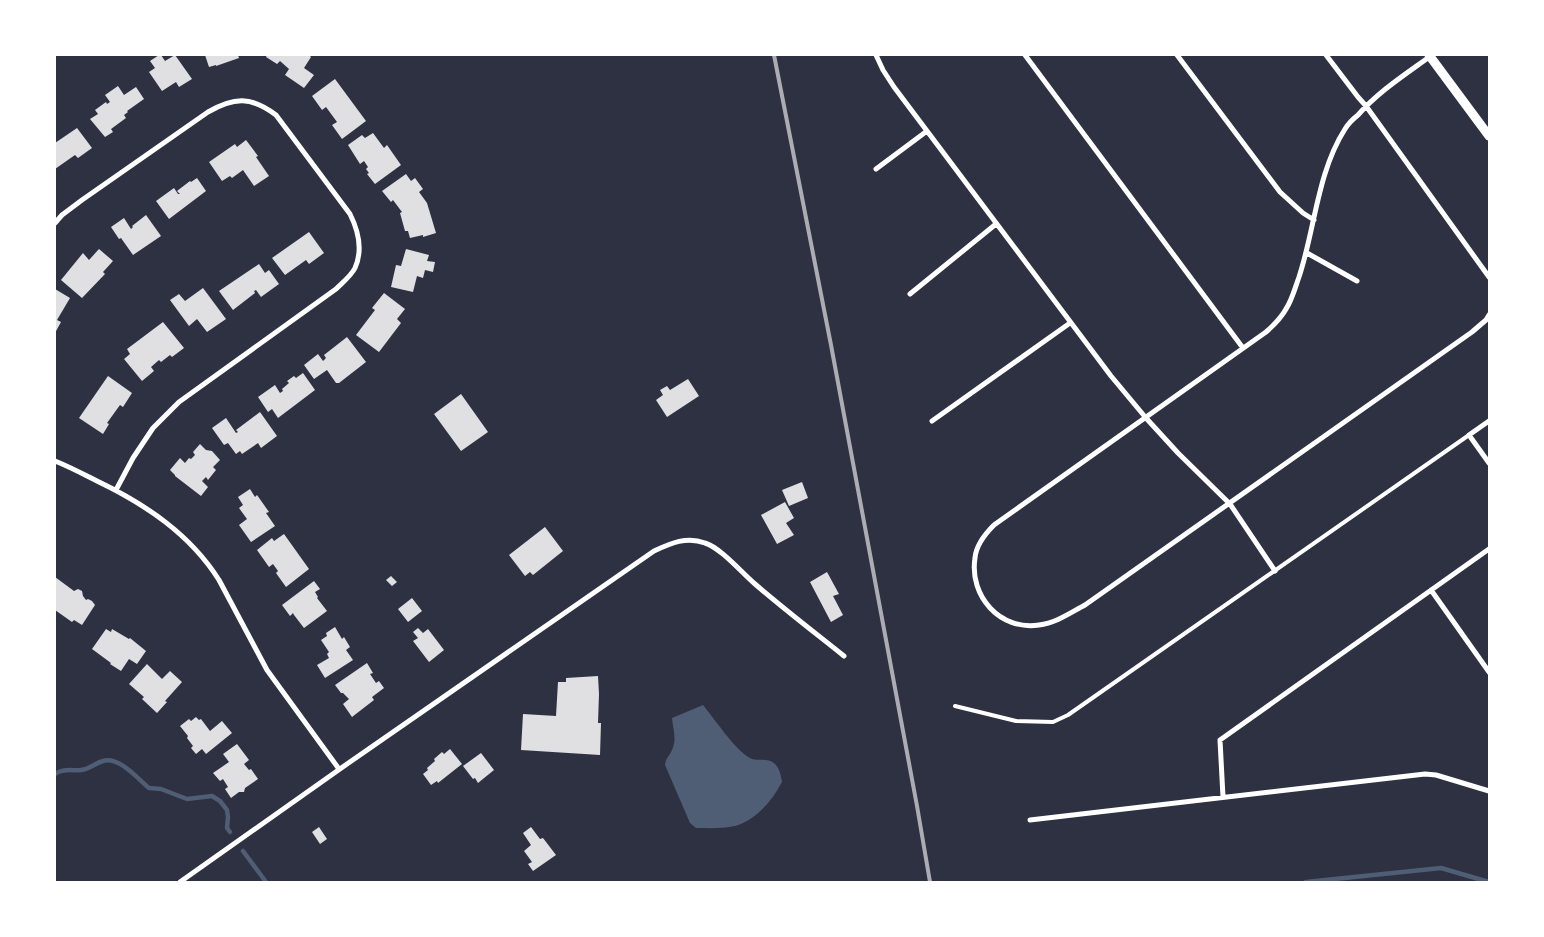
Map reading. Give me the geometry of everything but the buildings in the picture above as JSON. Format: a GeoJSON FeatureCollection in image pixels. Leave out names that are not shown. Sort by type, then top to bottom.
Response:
{"type":"FeatureCollection","features":[{"type":"Feature","properties":{"kind":"street"},"geometry":{"type":"LineString","coordinates":[[876,55],[894,87],[1070,323],[1146,418],[1178,453],[1230,504],[1275,571]]}},
{"type":"Feature","properties":{"kind":"street"},"geometry":{"type":"LineString","coordinates":[[1025,55],[1243,348]]}},
{"type":"Feature","properties":{"kind":"street"},"geometry":{"type":"LineString","coordinates":[[1177,55],[1280,192],[1314,220]]}},
{"type":"Feature","properties":{"kind":"street"},"geometry":{"type":"LineString","coordinates":[[1326,55],[1366,106],[1489,276]]}},
{"type":"Feature","properties":{"kind":"street"},"geometry":{"type":"LineString","coordinates":[[1489,136],[1431,55],[1386,88],[1366,106],[1346,127],[1336,145],[1326,173],[1307,253],[1292,297],[1286,310],[1277,322],[1266,332],[994,525],[986,533],[974,557],[974,575],[977,589],[984,602],[1005,620],[1021,625],[1038,626],[1054,622],[1085,605],[1472,332],[1489,315]]}},
{"type":"Feature","properties":{"kind":"street"},"geometry":{"type":"LineString","coordinates":[[55,224],[62,215],[82,200],[208,112],[223,104],[240,100],[266,108],[276,115],[350,214],[358,233],[358,258],[355,268],[349,277],[336,289],[179,402],[153,428],[133,458],[116,490]]}},
{"type":"Feature","properties":{"kind":"street"},"geometry":{"type":"LineString","coordinates":[[876,169],[927,131]]}},
{"type":"Feature","properties":{"kind":"street"},"geometry":{"type":"LineString","coordinates":[[910,294],[996,224]]}},
{"type":"Feature","properties":{"kind":"street"},"geometry":{"type":"LineString","coordinates":[[1307,253],[1357,281]]}},
{"type":"Feature","properties":{"kind":"street"},"geometry":{"type":"LineString","coordinates":[[932,421],[1070,323]]}},
{"type":"Feature","properties":{"kind":"street"},"geometry":{"type":"LineString","coordinates":[[1489,421],[1470,435],[1489,463]]}},
{"type":"Feature","properties":{"kind":"street"},"geometry":{"type":"LineString","coordinates":[[55,461],[116,490],[166,522],[184,537],[210,566],[267,670],[339,769]]}},
{"type":"Feature","properties":{"kind":"street"},"geometry":{"type":"LineString","coordinates":[[180,882],[339,769],[654,551],[674,542],[697,541],[715,548],[754,584],[844,656]]}},
{"type":"Feature","properties":{"kind":"street"},"geometry":{"type":"LineString","coordinates":[[1223,797],[1220,740],[1489,549]]}},
{"type":"Feature","properties":{"kind":"street"},"geometry":{"type":"LineString","coordinates":[[1431,590],[1489,672]]}},
{"type":"Feature","properties":{"kind":"street"},"geometry":{"type":"LineString","coordinates":[[1030,820],[1425,774],[1436,775],[1489,790]]}},
{"type":"Feature","properties":{"kind":"lane"},"geometry":{"type":"LineString","coordinates":[[955,706],[1016,721],[1052,722],[1068,715],[1470,435]]}},
{"type":"Feature","properties":{"kind":"water"},"geometry":{"type":"Polygon","coordinates":[[[703,705],[731,741],[744,754],[753,759],[772,762],[777,766],[781,775],[782,782],[763,809],[750,819],[735,826],[696,828],[690,823],[665,765],[674,742],[672,718],[703,705]]]}},
{"type":"Feature","properties":{"kind":"waterway"},"geometry":{"type":"LineString","coordinates":[[55,774],[64,770],[84,769],[109,760],[128,769],[149,788],[161,789],[187,799],[212,796],[220,801],[227,810],[227,828],[230,832]]}},
{"type":"Feature","properties":{"kind":"waterway"},"geometry":{"type":"LineString","coordinates":[[243,851],[266,882]]}},
{"type":"Feature","properties":{"kind":"waterway"},"geometry":{"type":"LineString","coordinates":[[1306,882],[1441,868],[1489,882]]}},
{"type":"Feature","properties":{"kind":"railway"},"geometry":{"type":"LineString","coordinates":[[774,55],[831,345],[930,882]]}}]}
